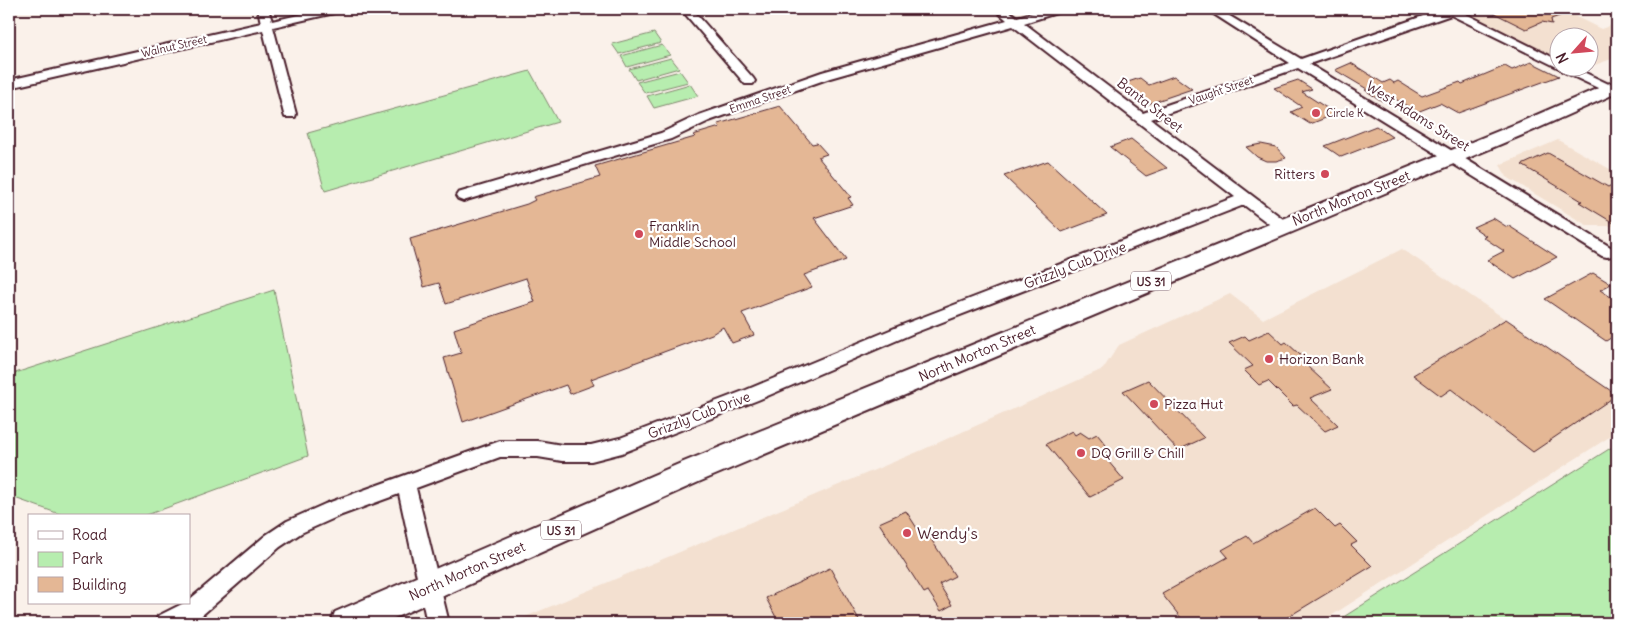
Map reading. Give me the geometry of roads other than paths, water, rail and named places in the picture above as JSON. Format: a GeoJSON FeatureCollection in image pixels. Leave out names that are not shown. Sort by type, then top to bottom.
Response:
{"type":"FeatureCollection","features":[{"type":"Feature","properties":{"kind":"main road","name":"North Morton Street"},"geometry":{"type":"LineString","coordinates":[[347,623],[691,472],[1615,88]]}},
{"type":"Feature","properties":{"kind":"street"},"geometry":{"type":"LineString","coordinates":[[263,9],[290,114]]}},
{"type":"Feature","properties":{"kind":"street","name":"Walnut Street"},"geometry":{"type":"LineString","coordinates":[[9,84],[339,9]]}},
{"type":"Feature","properties":{"kind":"street"},"geometry":{"type":"LineString","coordinates":[[686,9],[749,81]]}},
{"type":"Feature","properties":{"kind":"street","name":"Banta Street"},"geometry":{"type":"LineString","coordinates":[[999,9],[1282,226]]}},
{"type":"Feature","properties":{"kind":"street","name":"Emma Street"},"geometry":{"type":"LineString","coordinates":[[464,196],[666,136],[704,118],[826,75],[1059,9]]}},
{"type":"Feature","properties":{"kind":"street","name":"West Adams Street"},"geometry":{"type":"LineString","coordinates":[[1211,9],[1607,252]]}},
{"type":"Feature","properties":{"kind":"street"},"geometry":{"type":"LineString","coordinates":[[1299,63],[1452,9],[1548,59]]}},
{"type":"Feature","properties":{"kind":"street","name":"Vaught Street"},"geometry":{"type":"LineString","coordinates":[[1142,118],[1299,63]]}},
{"type":"Feature","properties":{"kind":"street"},"geometry":{"type":"LineString","coordinates":[[1590,78],[1615,88]]}},
{"type":"Feature","properties":{"kind":"street","name":"Grizzly Cub Drive"},"geometry":{"type":"LineString","coordinates":[[166,623],[194,609],[273,541],[294,527],[332,510],[500,450],[538,449],[562,453],[591,453],[622,445],[752,395],[908,329],[1245,199]]}},
{"type":"Feature","properties":{"kind":"street"},"geometry":{"type":"LineString","coordinates":[[406,484],[438,623]]}},
{"type":"Feature","properties":{"kind":"place","name":"Circle K"},"geometry":{"type":"Point","coordinates":[1316,113]}},
{"type":"Feature","properties":{"kind":"place","name":"Ritters"},"geometry":{"type":"Point","coordinates":[1325,174]}},
{"type":"Feature","properties":{"kind":"place","name":"Franklin Middle School"},"geometry":{"type":"Point","coordinates":[639,234]}},
{"type":"Feature","properties":{"kind":"place","name":"Horizon Bank"},"geometry":{"type":"Point","coordinates":[1269,359]}},
{"type":"Feature","properties":{"kind":"place","name":"Pizza Hut"},"geometry":{"type":"Point","coordinates":[1154,404]}},
{"type":"Feature","properties":{"kind":"place","name":"DQ Grill & Chill"},"geometry":{"type":"Point","coordinates":[1081,453]}},
{"type":"Feature","properties":{"kind":"place","name":"Wendy's"},"geometry":{"type":"Point","coordinates":[907,533]}}]}
